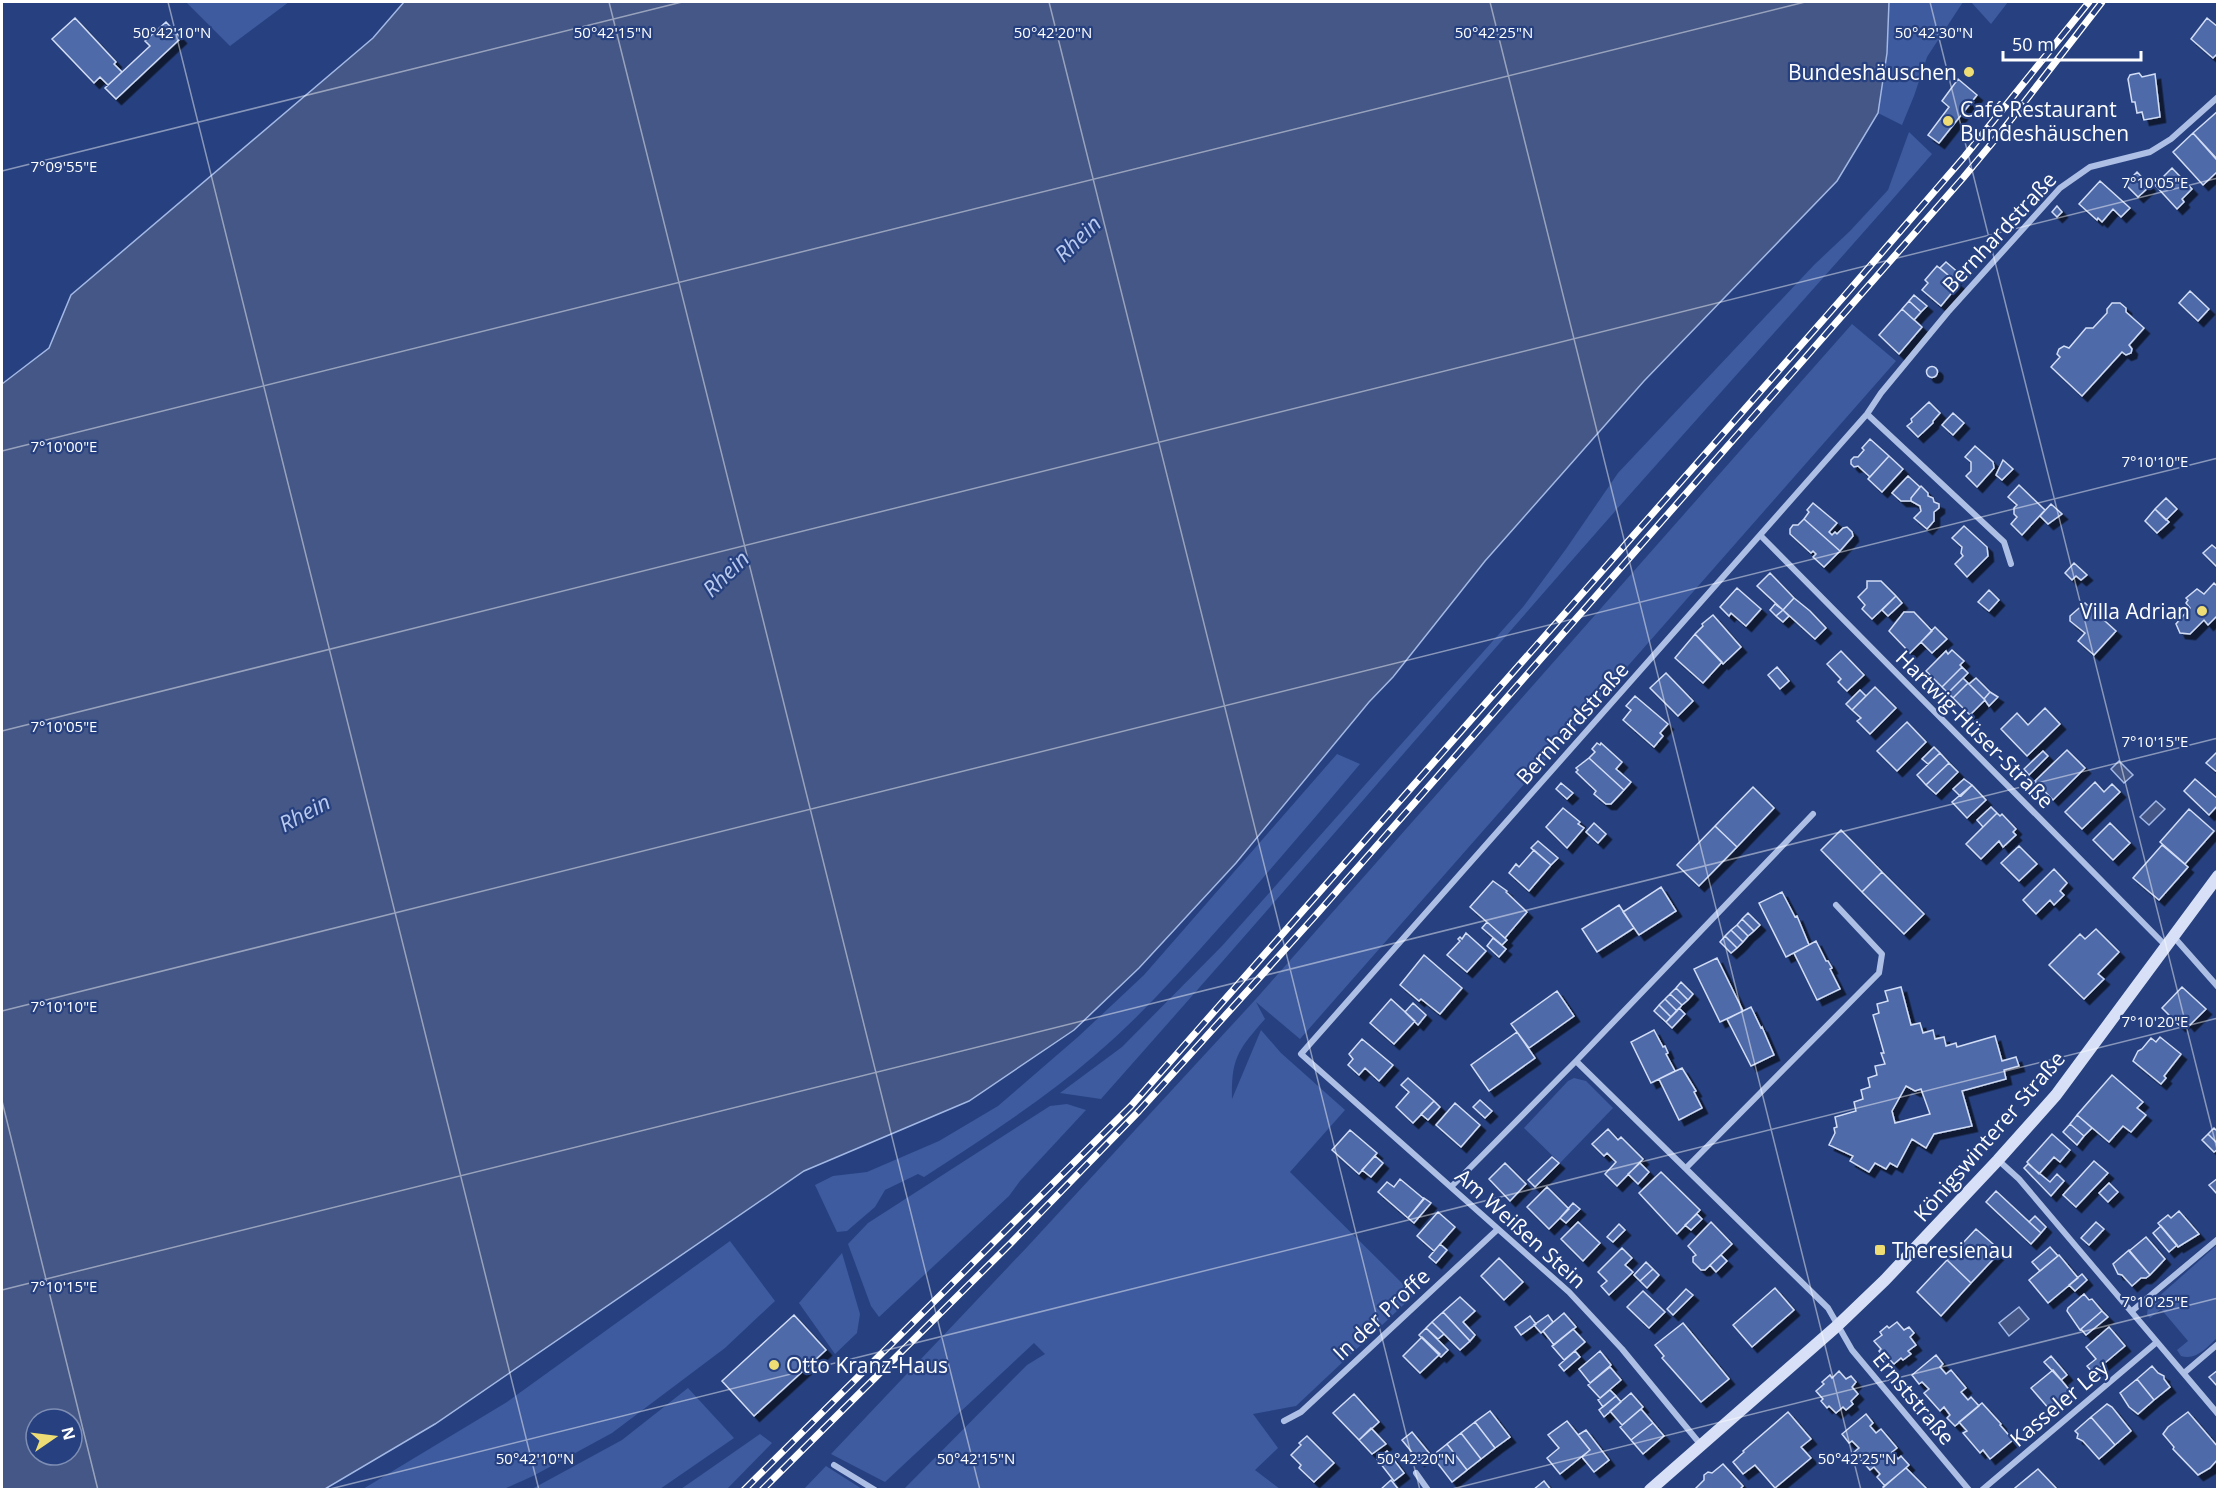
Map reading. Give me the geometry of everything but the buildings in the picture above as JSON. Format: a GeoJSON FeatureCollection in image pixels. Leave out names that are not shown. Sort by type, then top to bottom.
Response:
{"type":"FeatureCollection","features":[{"type":"Feature","properties":{"kind":"main road","name":"Königswinterer Straße"},"geometry":{"type":"LineString","coordinates":[[1650,1490],[1837,1326],[1885,1280],[1998,1160],[2055,1095],[2217,876]]}},
{"type":"Feature","properties":{"kind":"street","name":"Bernhardstraße"},"geometry":{"type":"LineString","coordinates":[[1301,1054],[1761,536],[1867,414],[1881,393],[1948,312],[2060,188],[2090,167],[2150,152],[2171,139],[2217,97]]}},
{"type":"Feature","properties":{"kind":"street"},"geometry":{"type":"LineString","coordinates":[[1867,414],[2004,542],[2011,564]]}},
{"type":"Feature","properties":{"kind":"street","name":"Hartwig-Hüser-Straße"},"geometry":{"type":"LineString","coordinates":[[1761,536],[2217,987]]}},
{"type":"Feature","properties":{"kind":"street"},"geometry":{"type":"LineString","coordinates":[[1451,1187],[1576,1061],[1813,814]]}},
{"type":"Feature","properties":{"kind":"street"},"geometry":{"type":"LineString","coordinates":[[1686,1168],[1879,973],[1882,954],[1836,905]]}},
{"type":"Feature","properties":{"kind":"street","name":"Am Weißen Stein"},"geometry":{"type":"LineString","coordinates":[[1301,1054],[1569,1292],[1622,1349],[1701,1445]]}},
{"type":"Feature","properties":{"kind":"street"},"geometry":{"type":"LineString","coordinates":[[1576,1061],[1828,1308],[1837,1326]]}},
{"type":"Feature","properties":{"kind":"street"},"geometry":{"type":"LineString","coordinates":[[1998,1160],[2019,1179],[2217,1414]]}},
{"type":"Feature","properties":{"kind":"street","name":"In der Proffe"},"geometry":{"type":"LineString","coordinates":[[1284,1421],[1301,1412],[1498,1229]]}},
{"type":"Feature","properties":{"kind":"street"},"geometry":{"type":"LineString","coordinates":[[2132,1311],[2217,1239]]}},
{"type":"Feature","properties":{"kind":"street","name":"Ernststraße"},"geometry":{"type":"LineString","coordinates":[[1837,1326],[1852,1350],[1969,1490]]}},
{"type":"Feature","properties":{"kind":"street","name":"Kasseler Ley"},"geometry":{"type":"LineString","coordinates":[[1982,1490],[2157,1342]]}},
{"type":"Feature","properties":{"kind":"street"},"geometry":{"type":"LineString","coordinates":[[2184,1373],[2217,1344]]}},
{"type":"Feature","properties":{"kind":"street"},"geometry":{"type":"LineString","coordinates":[[834,1465],[874,1490]]}},
{"type":"Feature","properties":{"kind":"street"},"geometry":{"type":"LineString","coordinates":[[1416,1473],[1428,1490]]}},
{"type":"Feature","properties":{"kind":"shaded area"},"geometry":{"type":"Polygon","coordinates":[[[186,2],[289,2],[230,46],[186,2]]]}},
{"type":"Feature","properties":{"kind":"shaded area"},"geometry":{"type":"Polygon","coordinates":[[[1889,2],[1963,2],[1927,57],[1902,125],[1878,113],[1887,53],[1889,2]]]}},
{"type":"Feature","properties":{"kind":"shaded area"},"geometry":{"type":"Polygon","coordinates":[[[1971,2],[2008,2],[1991,24],[1971,2]]]}},
{"type":"Feature","properties":{"kind":"shaded area"},"geometry":{"type":"Polygon","coordinates":[[[1909,132],[1932,154],[1617,509],[1101,1099],[1060,1093],[1122,1047],[1222,946],[1523,607],[1618,473],[1888,190],[1909,132]]]}},
{"type":"Feature","properties":{"kind":"shaded area"},"geometry":{"type":"Polygon","coordinates":[[[1852,324],[1896,361],[1300,1039],[1256,1002],[1265,1019],[1238,1055],[1233,1073],[1232,1099],[1261,1030],[1281,1053],[1345,1110],[1290,1172],[1414,1295],[1296,1406],[1253,1414],[1278,1448],[1255,1470],[1280,1489],[904,1489],[1027,1365],[1045,1354],[1034,1343],[885,1482],[831,1454],[1029,1245],[1255,1000],[1852,324]]]}},
{"type":"Feature","properties":{"kind":"shaded area"},"geometry":{"type":"Polygon","coordinates":[[[1337,754],[1360,764],[1203,946],[1127,1026],[1074,1073],[1033,1104],[924,1177],[918,1174],[885,1190],[875,1207],[847,1231],[837,1232],[815,1185],[833,1176],[867,1172],[939,1141],[998,1106],[1079,1036],[1144,975],[1337,754]]]}},
{"type":"Feature","properties":{"kind":"shaded area"},"geometry":{"type":"Polygon","coordinates":[[[1574,1078],[1586,1081],[1613,1108],[1560,1163],[1524,1128],[1568,1081],[1574,1078]]]}},
{"type":"Feature","properties":{"kind":"shaded area"},"geometry":{"type":"Polygon","coordinates":[[[1067,1104],[1086,1110],[1020,1181],[1009,1196],[879,1317],[871,1306],[848,1244],[868,1223],[1050,1106],[1067,1104]]]}},
{"type":"Feature","properties":{"kind":"shaded area"},"geometry":{"type":"Polygon","coordinates":[[[730,1241],[775,1301],[725,1348],[612,1433],[533,1476],[504,1489],[363,1489],[507,1402],[730,1241]]]}},
{"type":"Feature","properties":{"kind":"shaded area"},"geometry":{"type":"Polygon","coordinates":[[[2217,1245],[2217,1338],[2192,1357],[2181,1356],[2177,1350],[2188,1341],[2161,1309],[2150,1318],[2147,1315],[2148,1306],[2217,1245]]]}},
{"type":"Feature","properties":{"kind":"shaded area"},"geometry":{"type":"Polygon","coordinates":[[[842,1253],[860,1314],[857,1333],[835,1354],[799,1303],[842,1253]]]}},
{"type":"Feature","properties":{"kind":"shaded area"},"geometry":{"type":"Polygon","coordinates":[[[688,1388],[734,1438],[660,1489],[532,1489],[622,1440],[688,1388]]]}},
{"type":"Feature","properties":{"kind":"shaded area"},"geometry":{"type":"Polygon","coordinates":[[[760,1434],[772,1443],[727,1489],[681,1489],[760,1434]]]}},
{"type":"Feature","properties":{"kind":"shaded area"},"geometry":{"type":"Polygon","coordinates":[[[826,1466],[862,1489],[804,1489],[826,1466]]]}},
{"type":"Feature","properties":{"kind":"water","name":"Rhein"},"geometry":{"type":"Polygon","coordinates":[[[404,2],[1889,2],[1887,53],[1878,113],[1837,181],[1644,381],[1485,561],[1393,677],[1369,702],[1236,863],[1139,968],[1074,1030],[969,1101],[804,1171],[435,1424],[325,1489],[2,1489],[2,384],[49,348],[71,295],[373,38],[404,2]]]}},
{"type":"Feature","properties":{"kind":"water"},"geometry":{"type":"Polygon","coordinates":[[[2119,761],[2133,775],[2124,783],[2111,769],[2119,761]]]}},
{"type":"Feature","properties":{"kind":"water"},"geometry":{"type":"Polygon","coordinates":[[[2156,801],[2165,809],[2149,825],[2140,817],[2156,801]]]}},
{"type":"Feature","properties":{"kind":"water"},"geometry":{"type":"Polygon","coordinates":[[[2019,1307],[2029,1319],[2009,1336],[1999,1323],[2019,1307]]]}},
{"type":"Feature","properties":{"kind":"railway"},"geometry":{"type":"LineString","coordinates":[[744,1490],[1131,1106],[1846,294],[1965,156],[2089,2]]}},
{"type":"Feature","properties":{"kind":"railway"},"geometry":{"type":"LineString","coordinates":[[762,1490],[1011,1243],[1139,1111],[1316,915],[1963,178],[2102,2]]}},
{"type":"Feature","properties":{"kind":"place","name":"Bundeshäuschen"},"geometry":{"type":"Point","coordinates":[1969,72]}},
{"type":"Feature","properties":{"kind":"place","name":"Café Restaurant Bundeshäuschen"},"geometry":{"type":"Point","coordinates":[1948,121]}},
{"type":"Feature","properties":{"kind":"place","name":"Villa Adrian"},"geometry":{"type":"Point","coordinates":[2202,611]}},
{"type":"Feature","properties":{"kind":"place","name":"Theresienau"},"geometry":{"type":"Point","coordinates":[1880,1250]}},
{"type":"Feature","properties":{"kind":"place","name":"Otto Kranz-Haus"},"geometry":{"type":"Point","coordinates":[774,1365]}}]}
